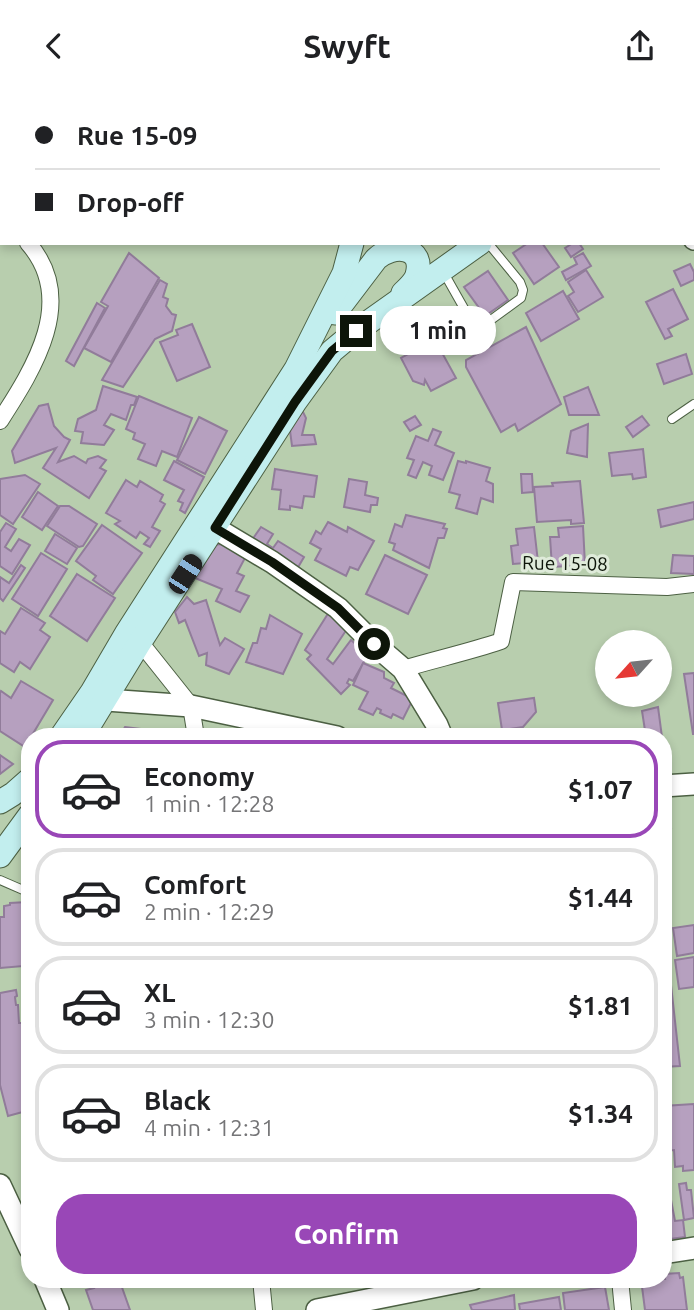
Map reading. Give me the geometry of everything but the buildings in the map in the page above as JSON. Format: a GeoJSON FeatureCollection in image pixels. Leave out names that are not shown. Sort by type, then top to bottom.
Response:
{"type":"FeatureCollection","features":[{"type":"Feature","properties":{"kind":"main road"},"geometry":{"type":"LineString","coordinates":[[307,350],[344,274],[351,245]]}},
{"type":"Feature","properties":{"kind":"main road"},"geometry":{"type":"LineString","coordinates":[[88,728],[295,402],[332,351],[477,245]]}},
{"type":"Feature","properties":{"kind":"main road"},"geometry":{"type":"LineString","coordinates":[[67,728],[307,350],[376,259],[384,252],[402,248],[415,257],[418,273],[394,304]]}},
{"type":"Feature","properties":{"kind":"main road"},"geometry":{"type":"LineString","coordinates":[[0,802],[21,787]]}},
{"type":"Feature","properties":{"kind":"main road"},"geometry":{"type":"LineString","coordinates":[[0,856],[21,827]]}},
{"type":"Feature","properties":{"kind":"street"},"geometry":{"type":"LineString","coordinates":[[0,421],[34,367],[47,325],[51,292],[46,269],[29,245]]}},
{"type":"Feature","properties":{"kind":"street"},"geometry":{"type":"LineString","coordinates":[[215,528],[272,562],[338,608],[403,669],[438,728]]}},
{"type":"Feature","properties":{"kind":"street","name":"Rue 15-08"},"geometry":{"type":"LineString","coordinates":[[403,669],[471,652],[501,641],[513,582],[667,587],[694,583]]}},
{"type":"Feature","properties":{"kind":"street"},"geometry":{"type":"LineString","coordinates":[[140,642],[191,706],[195,728]]}},
{"type":"Feature","properties":{"kind":"street"},"geometry":{"type":"LineString","coordinates":[[106,700],[191,706],[295,728]]}},
{"type":"Feature","properties":{"kind":"street"},"geometry":{"type":"LineString","coordinates":[[672,785],[694,784]]}},
{"type":"Feature","properties":{"kind":"street"},"geometry":{"type":"LineString","coordinates":[[0,1185],[21,1230]]}},
{"type":"Feature","properties":{"kind":"street"},"geometry":{"type":"LineString","coordinates":[[672,1252],[694,1248]]}},
{"type":"Feature","properties":{"kind":"street"},"geometry":{"type":"LineString","coordinates":[[49,1288],[58,1310]]}},
{"type":"Feature","properties":{"kind":"street"},"geometry":{"type":"LineString","coordinates":[[262,1288],[264,1310]]}},
{"type":"Feature","properties":{"kind":"street"},"geometry":{"type":"LineString","coordinates":[[322,1310],[429,1288]]}},
{"type":"Feature","properties":{"kind":"street"},"geometry":{"type":"LineString","coordinates":[[621,1288],[624,1310]]}},
{"type":"Feature","properties":{"kind":"lane"},"geometry":{"type":"LineString","coordinates":[[443,270],[470,319],[476,325],[484,325],[521,298],[523,290],[520,282],[490,245]]}},
{"type":"Feature","properties":{"kind":"lane"},"geometry":{"type":"LineString","coordinates":[[672,419],[694,404]]}},
{"type":"Feature","properties":{"kind":"lane"},"geometry":{"type":"LineString","coordinates":[[0,880],[21,889]]}},
{"type":"Feature","properties":{"kind":"route"},"geometry":{"type":"LineString","coordinates":[[356,331],[332,351],[295,402],[215,528],[272,562],[338,608],[374,644]]}}]}
